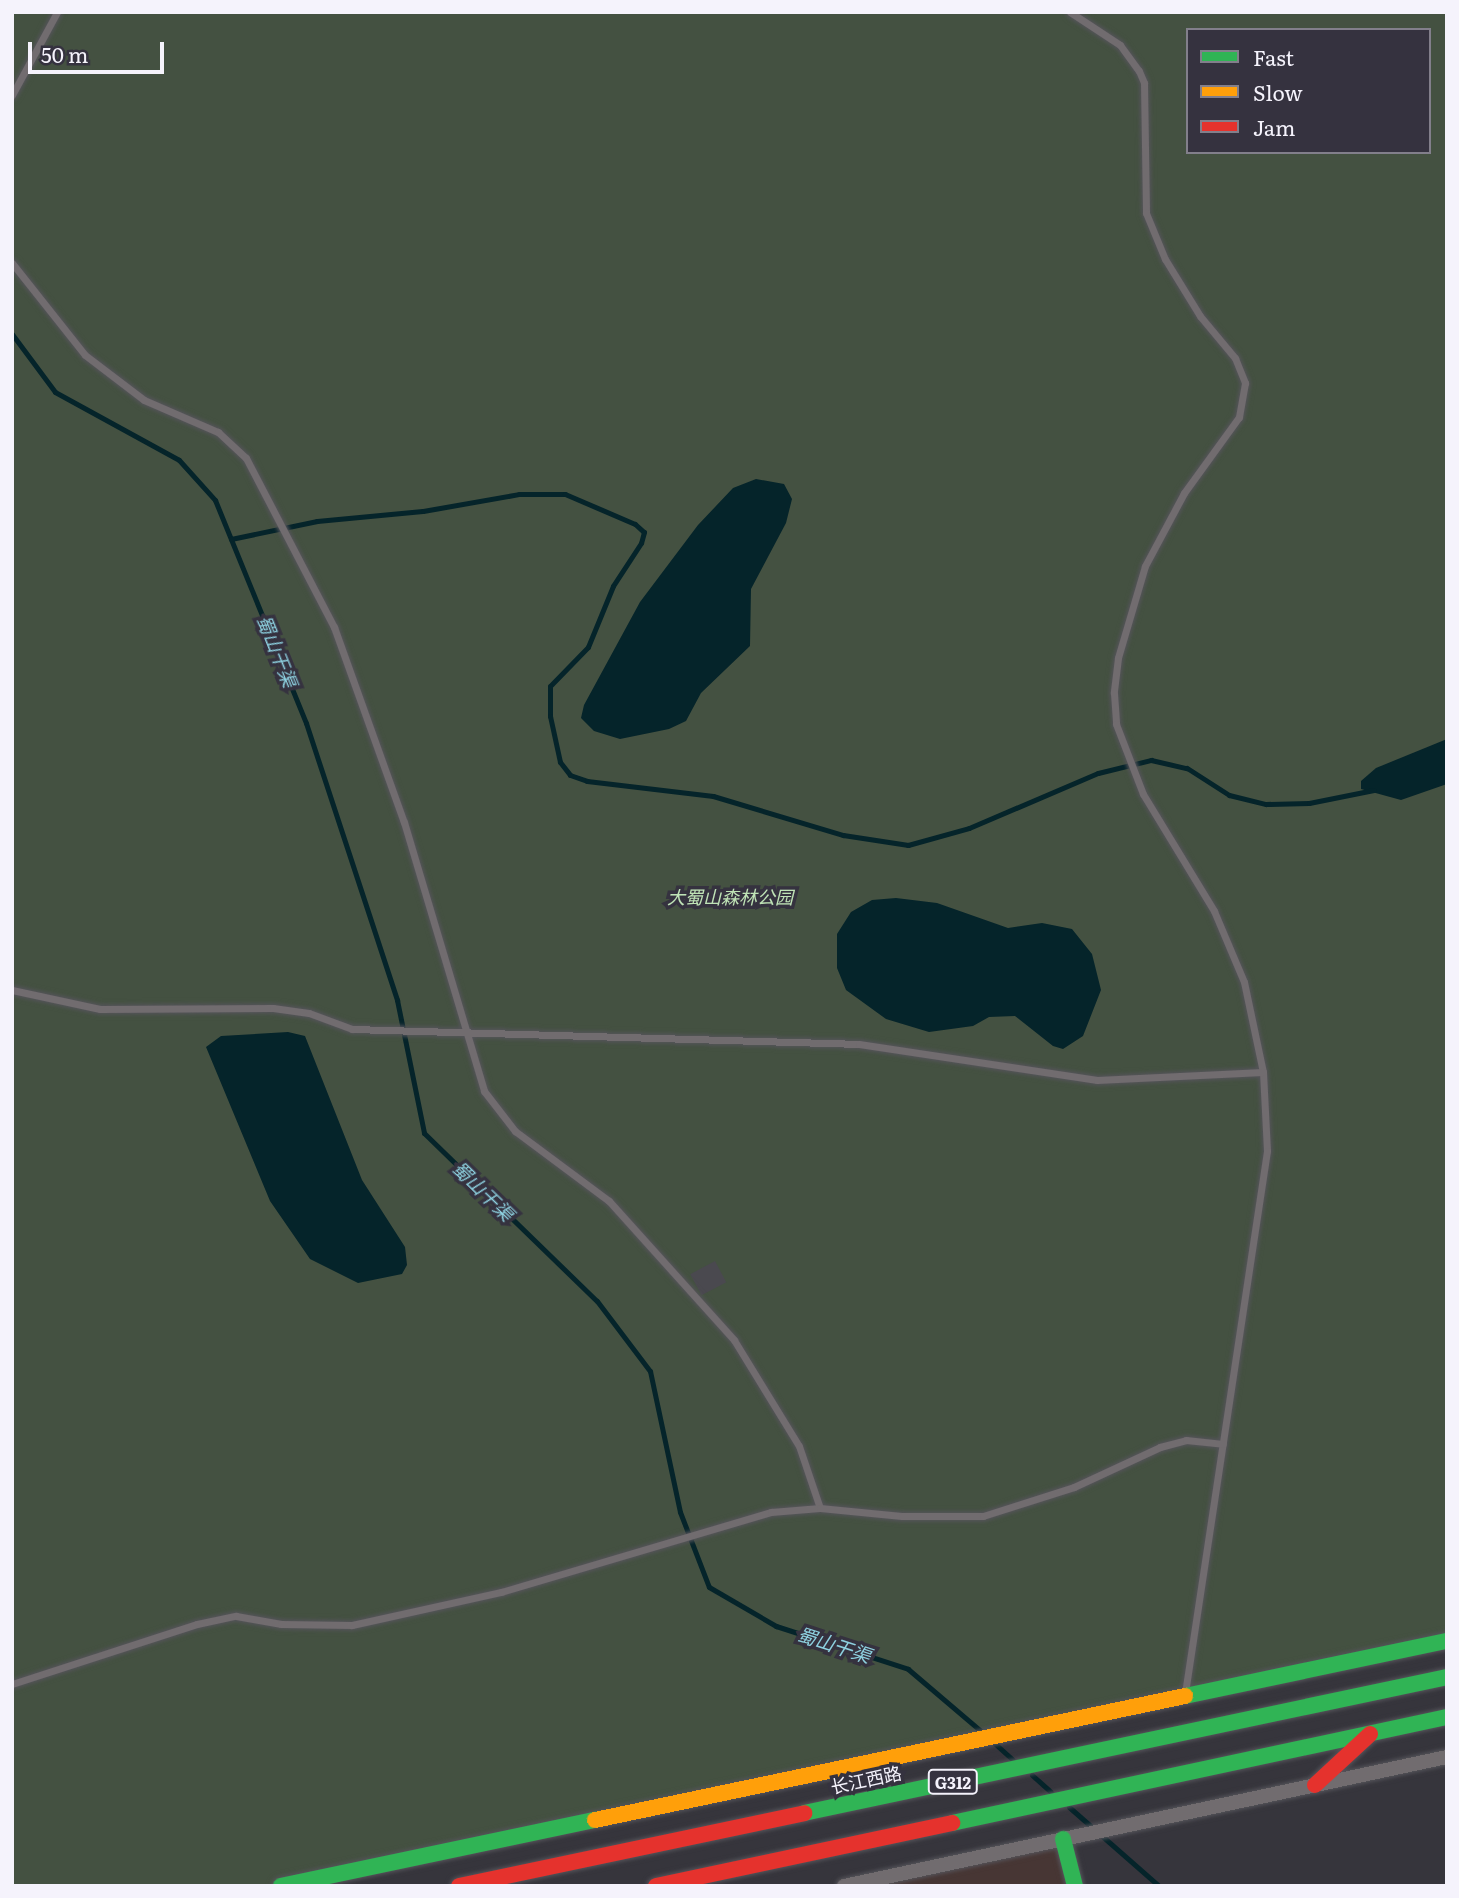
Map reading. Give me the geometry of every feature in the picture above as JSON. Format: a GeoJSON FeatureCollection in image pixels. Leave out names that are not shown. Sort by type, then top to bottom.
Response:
{"type":"FeatureCollection","features":[{"type":"Feature","properties":{"kind":"main road"},"geometry":{"type":"LineString","coordinates":[[281,1886],[1447,1641]]}},
{"type":"Feature","properties":{"kind":"main road","name":"长江西路"},"geometry":{"type":"LineString","coordinates":[[458,1886],[1447,1677]]}},
{"type":"Feature","properties":{"kind":"main road"},"geometry":{"type":"LineString","coordinates":[[656,1886],[1447,1717]]}},
{"type":"Feature","properties":{"kind":"main road"},"geometry":{"type":"LineString","coordinates":[[1315,1785],[1370,1734]]}},
{"type":"Feature","properties":{"kind":"main road"},"geometry":{"type":"LineString","coordinates":[[1063,1839],[1075,1886]]}},
{"type":"Feature","properties":{"kind":"street"},"geometry":{"type":"LineString","coordinates":[[844,1886],[1447,1757]]}},
{"type":"Feature","properties":{"kind":"lane"},"geometry":{"type":"LineString","coordinates":[[12,96],[57,12]]}},
{"type":"Feature","properties":{"kind":"lane"},"geometry":{"type":"LineString","coordinates":[[1070,12],[1120,45],[1139,71],[1144,83],[1146,213],[1176,278],[1200,316],[1235,358],[1245,383],[1239,417],[1184,493],[1145,566],[1115,674],[1116,724],[1127,756],[1134,773],[1214,911],[1244,982],[1263,1072],[1267,1151],[1184,1696]]}},
{"type":"Feature","properties":{"kind":"lane"},"geometry":{"type":"LineString","coordinates":[[12,263],[85,355],[128,391],[218,432],[235,445],[334,627],[404,822],[461,1030],[475,1070],[498,1112],[515,1130],[609,1201],[734,1340],[799,1446],[820,1508]]}},
{"type":"Feature","properties":{"kind":"lane"},"geometry":{"type":"LineString","coordinates":[[12,990],[100,1009],[273,1008],[309,1013],[352,1029],[461,1030],[859,1044],[1097,1080],[1263,1072]]}},
{"type":"Feature","properties":{"kind":"lane"},"geometry":{"type":"LineString","coordinates":[[12,1684],[197,1624],[236,1616],[281,1624],[352,1625],[501,1592],[771,1513],[820,1508],[902,1516],[983,1516],[1074,1487],[1160,1447],[1186,1440],[1223,1444]]}},
{"type":"Feature","properties":{"kind":"shaded area"},"geometry":{"type":"Polygon","coordinates":[[[1063,1839],[1075,1886],[844,1886],[1063,1839]]]}},
{"type":"Feature","properties":{"kind":"green space","name":"大蜀山森林公园"},"geometry":{"type":"Polygon","coordinates":[[[12,12],[1447,12],[1447,1641],[281,1886],[12,1886],[12,12]]]}},
{"type":"Feature","properties":{"kind":"water"},"geometry":{"type":"Polygon","coordinates":[[[756,479],[784,484],[792,499],[786,523],[751,589],[750,646],[701,693],[686,721],[669,729],[620,739],[594,731],[581,718],[584,705],[640,602],[698,525],[733,488],[756,479]]]}},
{"type":"Feature","properties":{"kind":"water"},"geometry":{"type":"Polygon","coordinates":[[[1447,739],[1447,784],[1401,800],[1361,789],[1361,781],[1376,768],[1447,739]]]}},
{"type":"Feature","properties":{"kind":"water"},"geometry":{"type":"Polygon","coordinates":[[[896,898],[937,903],[1008,928],[1042,923],[1072,929],[1092,954],[1101,990],[1083,1036],[1063,1049],[1053,1046],[1015,1016],[989,1017],[973,1026],[929,1032],[886,1019],[846,990],[837,968],[837,934],[851,912],[872,900],[896,898]]]}},
{"type":"Feature","properties":{"kind":"water"},"geometry":{"type":"Polygon","coordinates":[[[288,1032],[305,1036],[362,1180],[405,1247],[407,1265],[402,1274],[358,1283],[310,1259],[270,1201],[206,1047],[221,1036],[288,1032]]]}},
{"type":"Feature","properties":{"kind":"building"},"geometry":{"type":"Polygon","coordinates":[[[715,1261],[726,1282],[702,1295],[690,1274],[715,1261]]]}},
{"type":"Feature","properties":{"kind":"waterway","name":"蜀山干渠"},"geometry":{"type":"LineString","coordinates":[[12,334],[55,392],[179,460],[215,500],[306,723],[397,1000],[424,1133],[597,1301],[650,1371],[680,1512],[709,1587],[776,1626],[908,1669],[982,1732]]}},
{"type":"Feature","properties":{"kind":"waterway"},"geometry":{"type":"LineString","coordinates":[[231,539],[317,521],[423,511],[519,494],[565,494],[635,524],[644,532],[641,543],[613,586],[588,647],[550,686],[550,716],[560,762],[570,775],[587,781],[713,796],[843,835],[908,845],[969,828],[1098,773],[1151,760],[1187,768],[1229,795],[1266,804],[1309,803],[1374,790]]}},
{"type":"Feature","properties":{"kind":"waterway","name":"蜀山干渠"},"geometry":{"type":"LineString","coordinates":[[992,1741],[1013,1760]]}},
{"type":"Feature","properties":{"kind":"waterway","name":"蜀山干渠"},"geometry":{"type":"LineString","coordinates":[[1032,1775],[1051,1792]]}},
{"type":"Feature","properties":{"kind":"waterway","name":"蜀山干渠"},"geometry":{"type":"LineString","coordinates":[[1069,1807],[1159,1886]]}},
{"type":"Feature","properties":{"kind":"traffic: fast"},"geometry":{"type":"LineString","coordinates":[[1185,1696],[1447,1641]]}},
{"type":"Feature","properties":{"kind":"traffic: fast"},"geometry":{"type":"LineString","coordinates":[[804,1813],[1447,1677]]}},
{"type":"Feature","properties":{"kind":"traffic: fast"},"geometry":{"type":"LineString","coordinates":[[952,1823],[1447,1717]]}},
{"type":"Feature","properties":{"kind":"traffic: fast"},"geometry":{"type":"LineString","coordinates":[[281,1886],[595,1820]]}},
{"type":"Feature","properties":{"kind":"traffic: fast"},"geometry":{"type":"LineString","coordinates":[[1063,1839],[1075,1886]]}},
{"type":"Feature","properties":{"kind":"traffic: slow"},"geometry":{"type":"LineString","coordinates":[[595,1820],[1185,1696]]}},
{"type":"Feature","properties":{"kind":"traffic: jam"},"geometry":{"type":"LineString","coordinates":[[1315,1785],[1370,1734]]}},
{"type":"Feature","properties":{"kind":"traffic: jam"},"geometry":{"type":"LineString","coordinates":[[459,1886],[804,1813]]}},
{"type":"Feature","properties":{"kind":"traffic: jam"},"geometry":{"type":"LineString","coordinates":[[656,1886],[952,1823]]}}]}
